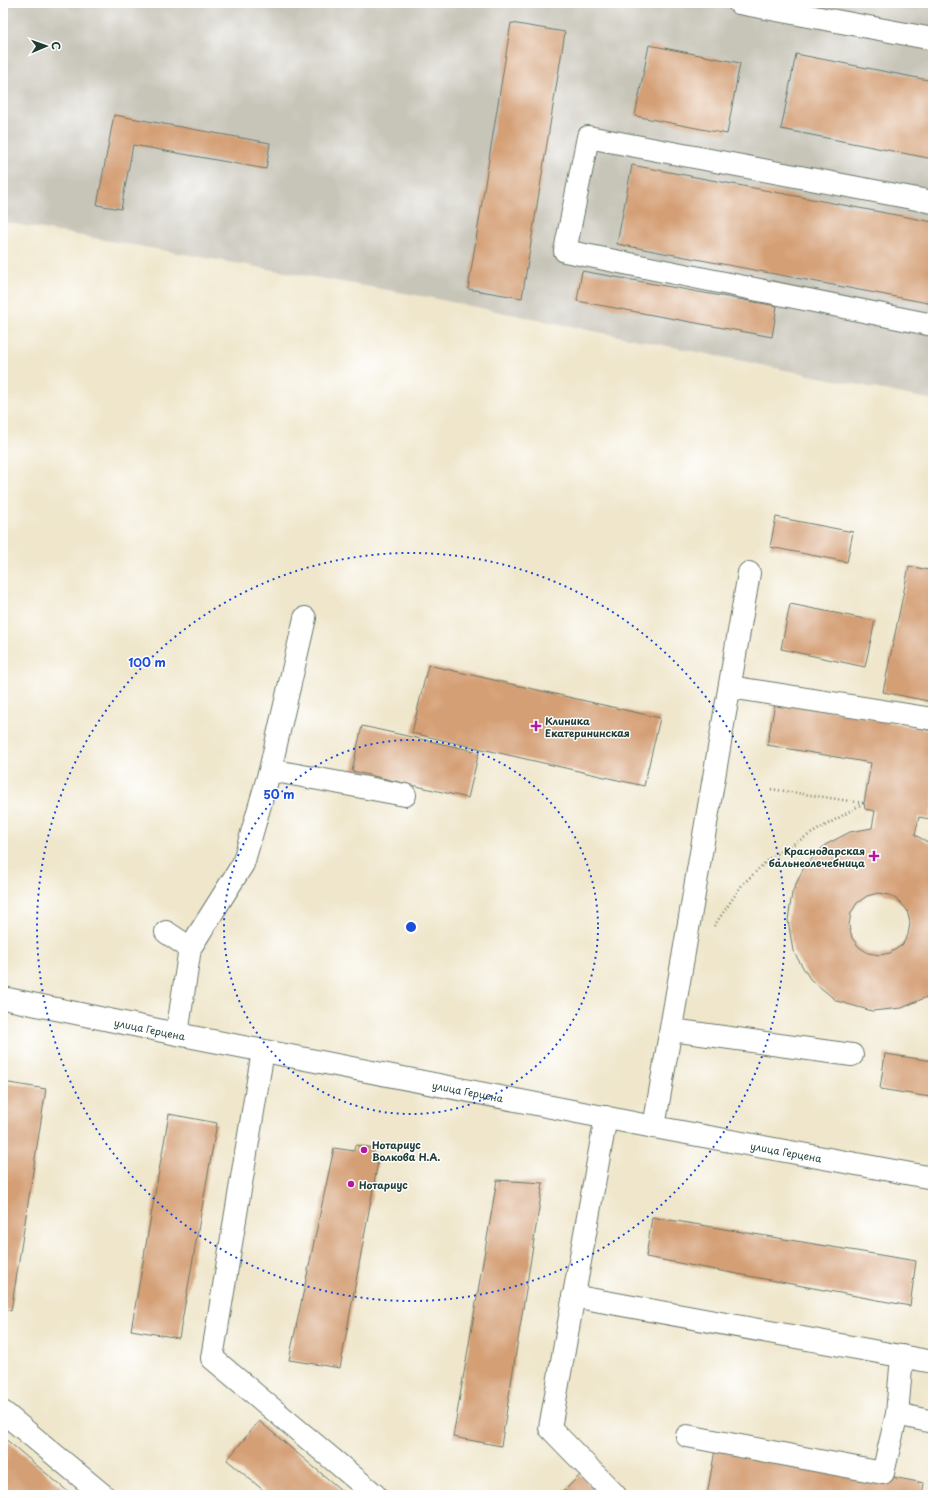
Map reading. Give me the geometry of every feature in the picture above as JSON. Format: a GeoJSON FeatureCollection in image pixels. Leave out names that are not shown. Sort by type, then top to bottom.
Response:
{"type":"FeatureCollection","features":[{"type":"Feature","properties":{"kind":"main road"},"geometry":{"type":"LineString","coordinates":[[739,3],[933,39]]}},
{"type":"Feature","properties":{"kind":"main road"},"geometry":{"type":"LineString","coordinates":[[933,202],[588,137],[565,251],[933,325]]}},
{"type":"Feature","properties":{"kind":"main road"},"geometry":{"type":"LineString","coordinates":[[654,1127],[672,1030],[749,573]]}},
{"type":"Feature","properties":{"kind":"main road"},"geometry":{"type":"LineString","coordinates":[[177,1034],[190,948],[243,864],[270,770],[305,618]]}},
{"type":"Feature","properties":{"kind":"main road"},"geometry":{"type":"LineString","coordinates":[[730,687],[933,719]]}},
{"type":"Feature","properties":{"kind":"main road"},"geometry":{"type":"LineString","coordinates":[[270,770],[405,795]]}},
{"type":"Feature","properties":{"kind":"main road"},"geometry":{"type":"LineString","coordinates":[[166,932],[190,948]]}},
{"type":"Feature","properties":{"kind":"main road","name":"улица Герцена"},"geometry":{"type":"LineString","coordinates":[[3,998],[177,1034],[654,1127],[931,1174]]}},
{"type":"Feature","properties":{"kind":"main road"},"geometry":{"type":"LineString","coordinates":[[672,1030],[852,1055]]}},
{"type":"Feature","properties":{"kind":"main road"},"geometry":{"type":"LineString","coordinates":[[263,1051],[212,1358],[375,1495]]}},
{"type":"Feature","properties":{"kind":"main road"},"geometry":{"type":"LineString","coordinates":[[606,1117],[550,1428],[615,1495]]}},
{"type":"Feature","properties":{"kind":"main road"},"geometry":{"type":"LineString","coordinates":[[573,1296],[933,1362]]}},
{"type":"Feature","properties":{"kind":"main road"},"geometry":{"type":"LineString","coordinates":[[687,1436],[883,1473],[896,1414],[902,1356]]}},
{"type":"Feature","properties":{"kind":"main road"},"geometry":{"type":"LineString","coordinates":[[3,1412],[103,1495]]}},
{"type":"Feature","properties":{"kind":"main road"},"geometry":{"type":"LineString","coordinates":[[896,1414],[933,1422]]}},
{"type":"Feature","properties":{"kind":"path"},"geometry":{"type":"LineString","coordinates":[[713,928],[742,885],[770,857],[864,803],[771,789]]}},
{"type":"Feature","properties":{"kind":"shaded area"},"geometry":{"type":"Polygon","coordinates":[[[3,3],[933,3],[933,400],[427,297],[3,222],[3,3]]]}},
{"type":"Feature","properties":{"kind":"building"},"geometry":{"type":"Polygon","coordinates":[[[511,23],[565,32],[522,298],[468,289],[511,23]]]}},
{"type":"Feature","properties":{"kind":"building"},"geometry":{"type":"Polygon","coordinates":[[[649,45],[740,63],[727,134],[635,116],[649,45]]]}},
{"type":"Feature","properties":{"kind":"building"},"geometry":{"type":"Polygon","coordinates":[[[796,54],[933,81],[933,159],[781,129],[796,54]]]}},
{"type":"Feature","properties":{"kind":"building"},"geometry":{"type":"Polygon","coordinates":[[[114,115],[270,143],[266,169],[133,145],[121,209],[97,205],[114,115]]]}},
{"type":"Feature","properties":{"kind":"building"},"geometry":{"type":"Polygon","coordinates":[[[632,165],[933,222],[933,304],[617,244],[632,165]]]}},
{"type":"Feature","properties":{"kind":"building"},"geometry":{"type":"Polygon","coordinates":[[[582,271],[777,306],[772,337],[577,301],[582,271]]]}},
{"type":"Feature","properties":{"kind":"building"},"geometry":{"type":"Polygon","coordinates":[[[776,517],[853,532],[847,562],[770,547],[776,517]]]}},
{"type":"Feature","properties":{"kind":"building"},"geometry":{"type":"Polygon","coordinates":[[[909,566],[933,571],[933,702],[883,692],[909,566]]]}},
{"type":"Feature","properties":{"kind":"building"},"geometry":{"type":"Polygon","coordinates":[[[790,604],[875,621],[865,667],[781,649],[790,604]]]}},
{"type":"Feature","properties":{"kind":"building","name":"Клиника Екатерининская"},"geometry":{"type":"Polygon","coordinates":[[[428,665],[660,718],[644,786],[412,733],[428,665]]]}},
{"type":"Feature","properties":{"kind":"building","name":"Краснодарская бальнеолечебница"},"geometry":{"type":"Polygon","coordinates":[[[776,699],[933,731],[933,802],[930,819],[919,817],[915,835],[933,845],[933,993],[931,995],[902,1008],[872,1011],[837,1001],[810,979],[793,951],[788,920],[792,893],[804,867],[825,845],[850,832],[872,828],[875,811],[865,809],[864,803],[871,763],[767,745],[776,699]],[[878,893],[867,896],[857,903],[851,913],[849,925],[852,938],[859,947],[868,953],[880,955],[890,953],[902,945],[908,935],[910,923],[907,910],[900,902],[890,895],[878,893]]]}},
{"type":"Feature","properties":{"kind":"building"},"geometry":{"type":"Polygon","coordinates":[[[362,726],[479,752],[468,798],[352,771],[362,726]]]}},
{"type":"Feature","properties":{"kind":"building"},"geometry":{"type":"Polygon","coordinates":[[[885,1054],[933,1061],[930,1097],[880,1089],[885,1054]]]}},
{"type":"Feature","properties":{"kind":"building"},"geometry":{"type":"Polygon","coordinates":[[[3,1082],[46,1089],[11,1311],[3,1309],[3,1082]]]}},
{"type":"Feature","properties":{"kind":"building"},"geometry":{"type":"Polygon","coordinates":[[[169,1114],[217,1123],[179,1338],[131,1330],[169,1114]]]}},
{"type":"Feature","properties":{"kind":"building"},"geometry":{"type":"Polygon","coordinates":[[[355,1145],[374,1148],[372,1155],[379,1156],[340,1368],[289,1360],[334,1148],[354,1151],[355,1145]]]}},
{"type":"Feature","properties":{"kind":"building"},"geometry":{"type":"Polygon","coordinates":[[[497,1180],[543,1183],[501,1446],[453,1437],[497,1180]]]}},
{"type":"Feature","properties":{"kind":"building"},"geometry":{"type":"Polygon","coordinates":[[[652,1217],[916,1261],[910,1306],[646,1257],[652,1217]]]}},
{"type":"Feature","properties":{"kind":"building"},"geometry":{"type":"Polygon","coordinates":[[[259,1421],[347,1495],[269,1495],[227,1460],[259,1421]]]}},
{"type":"Feature","properties":{"kind":"building"},"geometry":{"type":"Polygon","coordinates":[[[3,1437],[72,1495],[3,1495],[3,1437]]]}},
{"type":"Feature","properties":{"kind":"building"},"geometry":{"type":"Polygon","coordinates":[[[716,1444],[924,1483],[922,1495],[707,1495],[716,1444]]]}},
{"type":"Feature","properties":{"kind":"building"},"geometry":{"type":"Polygon","coordinates":[[[580,1475],[600,1495],[560,1495],[580,1475]]]}},
{"type":"Feature","properties":{"kind":"place","name":"Клиника Екатерининская"},"geometry":{"type":"Point","coordinates":[536,726]}},
{"type":"Feature","properties":{"kind":"place","name":"Краснодарская бальнеолечебница"},"geometry":{"type":"Point","coordinates":[874,856]}},
{"type":"Feature","properties":{"kind":"place","name":"Нотариус Волкова Н.А."},"geometry":{"type":"Point","coordinates":[364,1150]}},
{"type":"Feature","properties":{"kind":"place","name":"Нотариус"},"geometry":{"type":"Point","coordinates":[351,1184]}}]}
